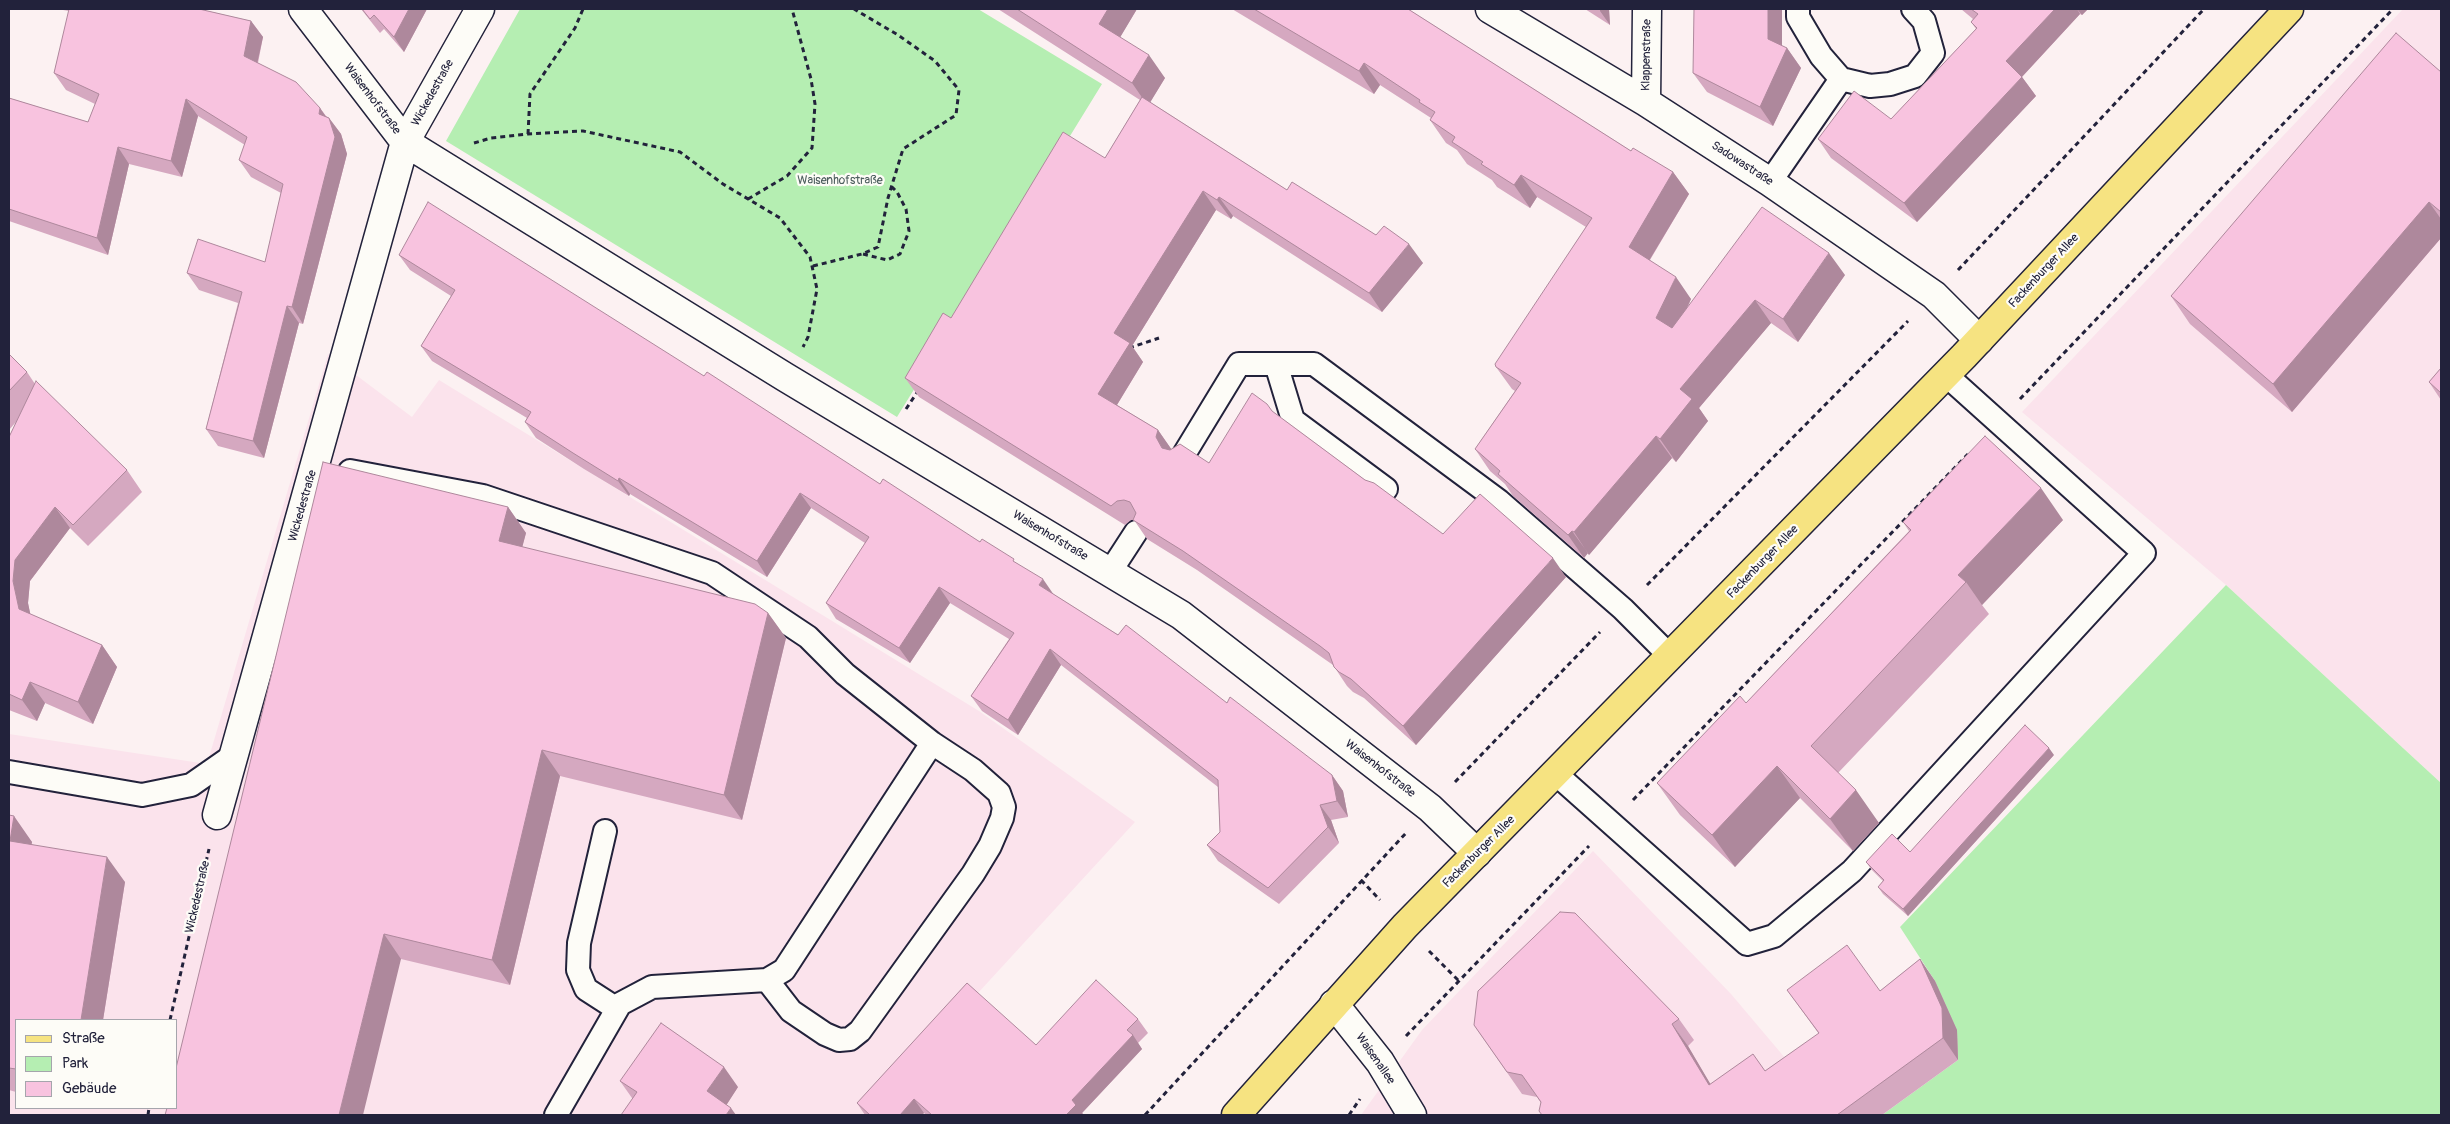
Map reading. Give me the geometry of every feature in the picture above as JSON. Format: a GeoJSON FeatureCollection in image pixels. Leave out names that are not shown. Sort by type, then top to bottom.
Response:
{"type":"FeatureCollection","features":[{"type":"Feature","properties":{"kind":"main road","name":"Fackenburger Allee"},"geometry":{"type":"LineString","coordinates":[[1236,1115],[1406,926],[1946,375],[2278,13]]}},
{"type":"Feature","properties":{"kind":"street","name":"Waisenhofstraße"},"geometry":{"type":"LineString","coordinates":[[303,9],[415,149],[785,378],[1181,614],[1430,808],[1478,853]]}},
{"type":"Feature","properties":{"kind":"street","name":"Wickedestraße"},"geometry":{"type":"LineString","coordinates":[[218,815],[315,464],[415,149],[480,9]]}},
{"type":"Feature","properties":{"kind":"street","name":"Sadowastraße"},"geometry":{"type":"LineString","coordinates":[[1490,9],[1646,102],[1770,182],[1934,295],[1979,340]]}},
{"type":"Feature","properties":{"kind":"street","name":"Klappenstraße"},"geometry":{"type":"LineString","coordinates":[[1646,102],[1647,9]]}},
{"type":"Feature","properties":{"kind":"street","name":"Waisenallee"},"geometry":{"type":"LineString","coordinates":[[1334,1004],[1380,1062],[1412,1115]]}},
{"type":"Feature","properties":{"kind":"lane"},"geometry":{"type":"LineString","coordinates":[[1798,9],[1798,17],[1821,56],[1841,78],[1870,86],[1890,84],[1915,76],[1933,53],[1924,21],[1913,9]]}},
{"type":"Feature","properties":{"kind":"lane"},"geometry":{"type":"LineString","coordinates":[[1770,182],[1841,78]]}},
{"type":"Feature","properties":{"kind":"lane"},"geometry":{"type":"LineString","coordinates":[[1183,456],[1239,364],[1314,364],[1499,501],[1623,609],[1671,657]]}},
{"type":"Feature","properties":{"kind":"lane"},"geometry":{"type":"LineString","coordinates":[[1276,364],[1293,420],[1386,489]]}},
{"type":"Feature","properties":{"kind":"lane"},"geometry":{"type":"LineString","coordinates":[[1556,774],[1747,944],[1774,936],[1852,872],[2144,553],[1997,423],[1946,375]]}},
{"type":"Feature","properties":{"kind":"lane"},"geometry":{"type":"LineString","coordinates":[[315,464],[483,496],[712,573],[808,637],[845,674],[932,743],[973,770],[998,793],[1004,807],[1002,818],[990,846],[973,874],[860,1031],[850,1039],[839,1040],[826,1034],[791,1011],[767,980]]}},
{"type":"Feature","properties":{"kind":"lane"},"geometry":{"type":"LineString","coordinates":[[1110,572],[1136,532]]}},
{"type":"Feature","properties":{"kind":"lane"},"geometry":{"type":"LineString","coordinates":[[556,1115],[620,1004],[652,987],[767,980],[784,970],[932,743]]}},
{"type":"Feature","properties":{"kind":"lane"},"geometry":{"type":"LineString","coordinates":[[9,772],[142,795],[192,785],[234,755]]}},
{"type":"Feature","properties":{"kind":"lane"},"geometry":{"type":"LineString","coordinates":[[606,832],[578,943],[578,970],[586,990],[617,1009]]}},
{"type":"Feature","properties":{"kind":"path"},"geometry":{"type":"LineString","coordinates":[[528,134],[530,94],[575,28],[583,9]]}},
{"type":"Feature","properties":{"kind":"path"},"geometry":{"type":"LineString","coordinates":[[747,199],[787,176],[812,148],[815,104],[811,79],[792,9]]}},
{"type":"Feature","properties":{"kind":"path"},"geometry":{"type":"LineString","coordinates":[[812,266],[862,254],[878,247],[903,149],[956,115],[959,90],[935,61],[898,35],[854,9]]}},
{"type":"Feature","properties":{"kind":"path"},"geometry":{"type":"LineString","coordinates":[[1146,1115],[1361,880],[1623,609],[1934,295],[2204,9]]}},
{"type":"Feature","properties":{"kind":"path"},"geometry":{"type":"LineString","coordinates":[[1380,1062],[1997,423],[2393,9]]}},
{"type":"Feature","properties":{"kind":"path"},"geometry":{"type":"LineString","coordinates":[[415,149],[528,134],[583,131],[680,152],[747,199],[780,218],[810,257],[818,289],[808,337],[785,378]]}},
{"type":"Feature","properties":{"kind":"path"},"geometry":{"type":"LineString","coordinates":[[862,254],[887,260],[900,254],[909,231],[906,208],[892,187]]}},
{"type":"Feature","properties":{"kind":"path"},"geometry":{"type":"LineString","coordinates":[[1124,349],[1159,338]]}},
{"type":"Feature","properties":{"kind":"path"},"geometry":{"type":"LineString","coordinates":[[888,440],[918,390]]}},
{"type":"Feature","properties":{"kind":"path","name":"Wickedestraße"},"geometry":{"type":"LineString","coordinates":[[170,1019],[218,815]]}},
{"type":"Feature","properties":{"kind":"shaded area"},"geometry":{"type":"Polygon","coordinates":[[[2403,9],[2441,9],[2441,783],[2226,585],[2022,412],[2403,9]]]}},
{"type":"Feature","properties":{"kind":"shaded area"},"geometry":{"type":"Polygon","coordinates":[[[328,354],[412,417],[439,380],[979,711],[1135,822],[866,1115],[9,1115],[9,734],[207,764],[328,354]]]}},
{"type":"Feature","properties":{"kind":"shaded area"},"geometry":{"type":"Polygon","coordinates":[[[1593,851],[1731,994],[1802,1078],[1830,1115],[1361,1115],[1422,1030],[1593,851]]]}},
{"type":"Feature","properties":{"kind":"green space","name":"Waisenhofstraße"},"geometry":{"type":"Polygon","coordinates":[[[520,9],[978,9],[1102,84],[897,417],[446,141],[520,9]]]}},
{"type":"Feature","properties":{"kind":"green space"},"geometry":{"type":"Polygon","coordinates":[[[2226,585],[2441,783],[2441,1115],[1882,1115],[1958,1060],[1935,981],[1900,927],[2226,585]]]}},
{"type":"Feature","properties":{"kind":"building"},"geometry":{"type":"Polygon","coordinates":[[[69,9],[199,9],[251,21],[244,56],[296,82],[320,108],[319,114],[329,118],[335,137],[292,307],[287,306],[253,441],[206,429],[242,292],[187,273],[198,239],[265,262],[283,184],[239,160],[247,137],[186,99],[171,161],[118,147],[97,238],[9,209],[9,98],[88,122],[99,94],[54,73],[69,9]]]}},
{"type":"Feature","properties":{"kind":"building"},"geometry":{"type":"Polygon","coordinates":[[[362,9],[409,9],[394,37],[374,15],[370,19],[362,9]]]}},
{"type":"Feature","properties":{"kind":"building"},"geometry":{"type":"Polygon","coordinates":[[[1017,9],[1108,9],[1099,24],[1149,55],[1132,83],[1017,9]]]}},
{"type":"Feature","properties":{"kind":"building"},"geometry":{"type":"Polygon","coordinates":[[[1254,9],[1408,9],[1631,151],[1633,148],[1673,172],[1629,247],[1676,277],[1656,318],[1672,328],[1762,207],[1829,253],[1783,319],[1755,300],[1680,389],[1692,399],[1660,439],[1656,436],[1574,532],[1572,531],[1568,535],[1498,474],[1500,471],[1475,449],[1521,383],[1496,367],[1495,364],[1592,218],[1521,175],[1514,185],[1481,164],[1483,162],[1452,142],[1455,137],[1430,120],[1435,112],[1419,102],[1420,100],[1364,63],[1359,71],[1254,9]]]}},
{"type":"Feature","properties":{"kind":"building"},"geometry":{"type":"Polygon","coordinates":[[[1694,9],[1768,9],[1768,39],[1787,48],[1760,107],[1693,73],[1694,9]]]}},
{"type":"Feature","properties":{"kind":"building"},"geometry":{"type":"Polygon","coordinates":[[[1971,9],[2055,9],[2006,61],[2022,77],[1904,203],[1818,139],[1854,91],[1891,119],[1977,28],[1971,22],[1978,14],[1971,9]]]}},
{"type":"Feature","properties":{"kind":"building"},"geometry":{"type":"Polygon","coordinates":[[[2396,33],[2441,72],[2441,212],[2429,202],[2273,384],[2171,296],[2396,33]]]}},
{"type":"Feature","properties":{"kind":"building"},"geometry":{"type":"Polygon","coordinates":[[[1142,97],[1287,190],[1292,182],[1376,235],[1384,226],[1409,244],[1369,293],[1219,197],[1217,200],[1203,191],[1114,333],[1130,343],[1098,394],[1158,430],[1156,437],[1162,448],[1170,450],[1180,444],[1209,463],[1252,393],[1267,404],[1272,411],[1365,480],[1374,483],[1443,534],[1480,494],[1553,558],[1403,726],[1351,679],[1339,672],[1334,667],[1329,653],[1320,646],[1183,551],[1133,520],[1136,513],[1130,502],[1124,500],[1117,501],[1111,506],[905,378],[943,313],[951,318],[1063,132],[1105,158],[1142,97]]]}},
{"type":"Feature","properties":{"kind":"building"},"geometry":{"type":"Polygon","coordinates":[[[428,202],[704,376],[707,372],[880,484],[883,479],[980,542],[982,539],[1014,559],[1013,561],[1043,579],[1039,585],[1118,635],[1126,625],[1227,703],[1230,697],[1332,775],[1337,801],[1320,805],[1328,827],[1268,888],[1207,845],[1220,832],[1218,780],[1050,649],[1008,720],[971,696],[1014,633],[939,587],[899,648],[826,603],[869,537],[800,493],[757,561],[619,478],[618,481],[525,422],[531,412],[421,346],[455,290],[399,255],[428,202]]]}},
{"type":"Feature","properties":{"kind":"building"},"geometry":{"type":"Polygon","coordinates":[[[9,354],[27,372],[9,391],[9,354]]]}},
{"type":"Feature","properties":{"kind":"building"},"geometry":{"type":"Polygon","coordinates":[[[2441,368],[2441,393],[2429,382],[2441,368]]]}},
{"type":"Feature","properties":{"kind":"building"},"geometry":{"type":"Polygon","coordinates":[[[36,381],[127,470],[73,525],[55,507],[15,560],[13,581],[19,609],[102,645],[78,702],[30,682],[22,700],[9,694],[9,437],[36,381]]]}},
{"type":"Feature","properties":{"kind":"building"},"geometry":{"type":"Polygon","coordinates":[[[1985,436],[2041,488],[1958,575],[1966,582],[1811,746],[1856,790],[1830,819],[1777,766],[1712,835],[1657,783],[1740,696],[1746,703],[1911,530],[1903,522],[1985,436]]]}},
{"type":"Feature","properties":{"kind":"building"},"geometry":{"type":"Polygon","coordinates":[[[323,462],[508,507],[499,541],[755,604],[768,613],[724,795],[542,750],[492,960],[384,934],[339,1115],[165,1115],[167,1109],[178,1109],[178,1060],[323,462]]]}},
{"type":"Feature","properties":{"kind":"building"},"geometry":{"type":"Polygon","coordinates":[[[2025,725],[2049,748],[1903,909],[1878,887],[1884,880],[1866,862],[1892,834],[1910,852],[2025,725]]]}},
{"type":"Feature","properties":{"kind":"building"},"geometry":{"type":"Polygon","coordinates":[[[9,815],[14,816],[10,841],[107,857],[81,1019],[15,1019],[15,1069],[9,1068],[9,815]]]}},
{"type":"Feature","properties":{"kind":"building"},"geometry":{"type":"Polygon","coordinates":[[[1560,912],[1575,913],[1679,1019],[1672,1024],[1709,1085],[1753,1054],[1765,1071],[1819,1033],[1787,990],[1847,945],[1880,991],[1920,959],[1942,1008],[1943,1038],[1837,1115],[1542,1115],[1539,1111],[1541,1102],[1522,1075],[1507,1072],[1474,1025],[1478,991],[1560,912]]]}},
{"type":"Feature","properties":{"kind":"building"},"geometry":{"type":"Polygon","coordinates":[[[1096,980],[1138,1019],[1127,1030],[1133,1035],[1072,1100],[1076,1105],[1066,1115],[932,1115],[914,1099],[900,1115],[870,1115],[857,1103],[967,983],[1036,1045],[1096,980]]]}},
{"type":"Feature","properties":{"kind":"building"},"geometry":{"type":"Polygon","coordinates":[[[661,1023],[724,1067],[707,1091],[731,1108],[726,1115],[621,1115],[637,1092],[620,1081],[661,1023]]]}}]}
